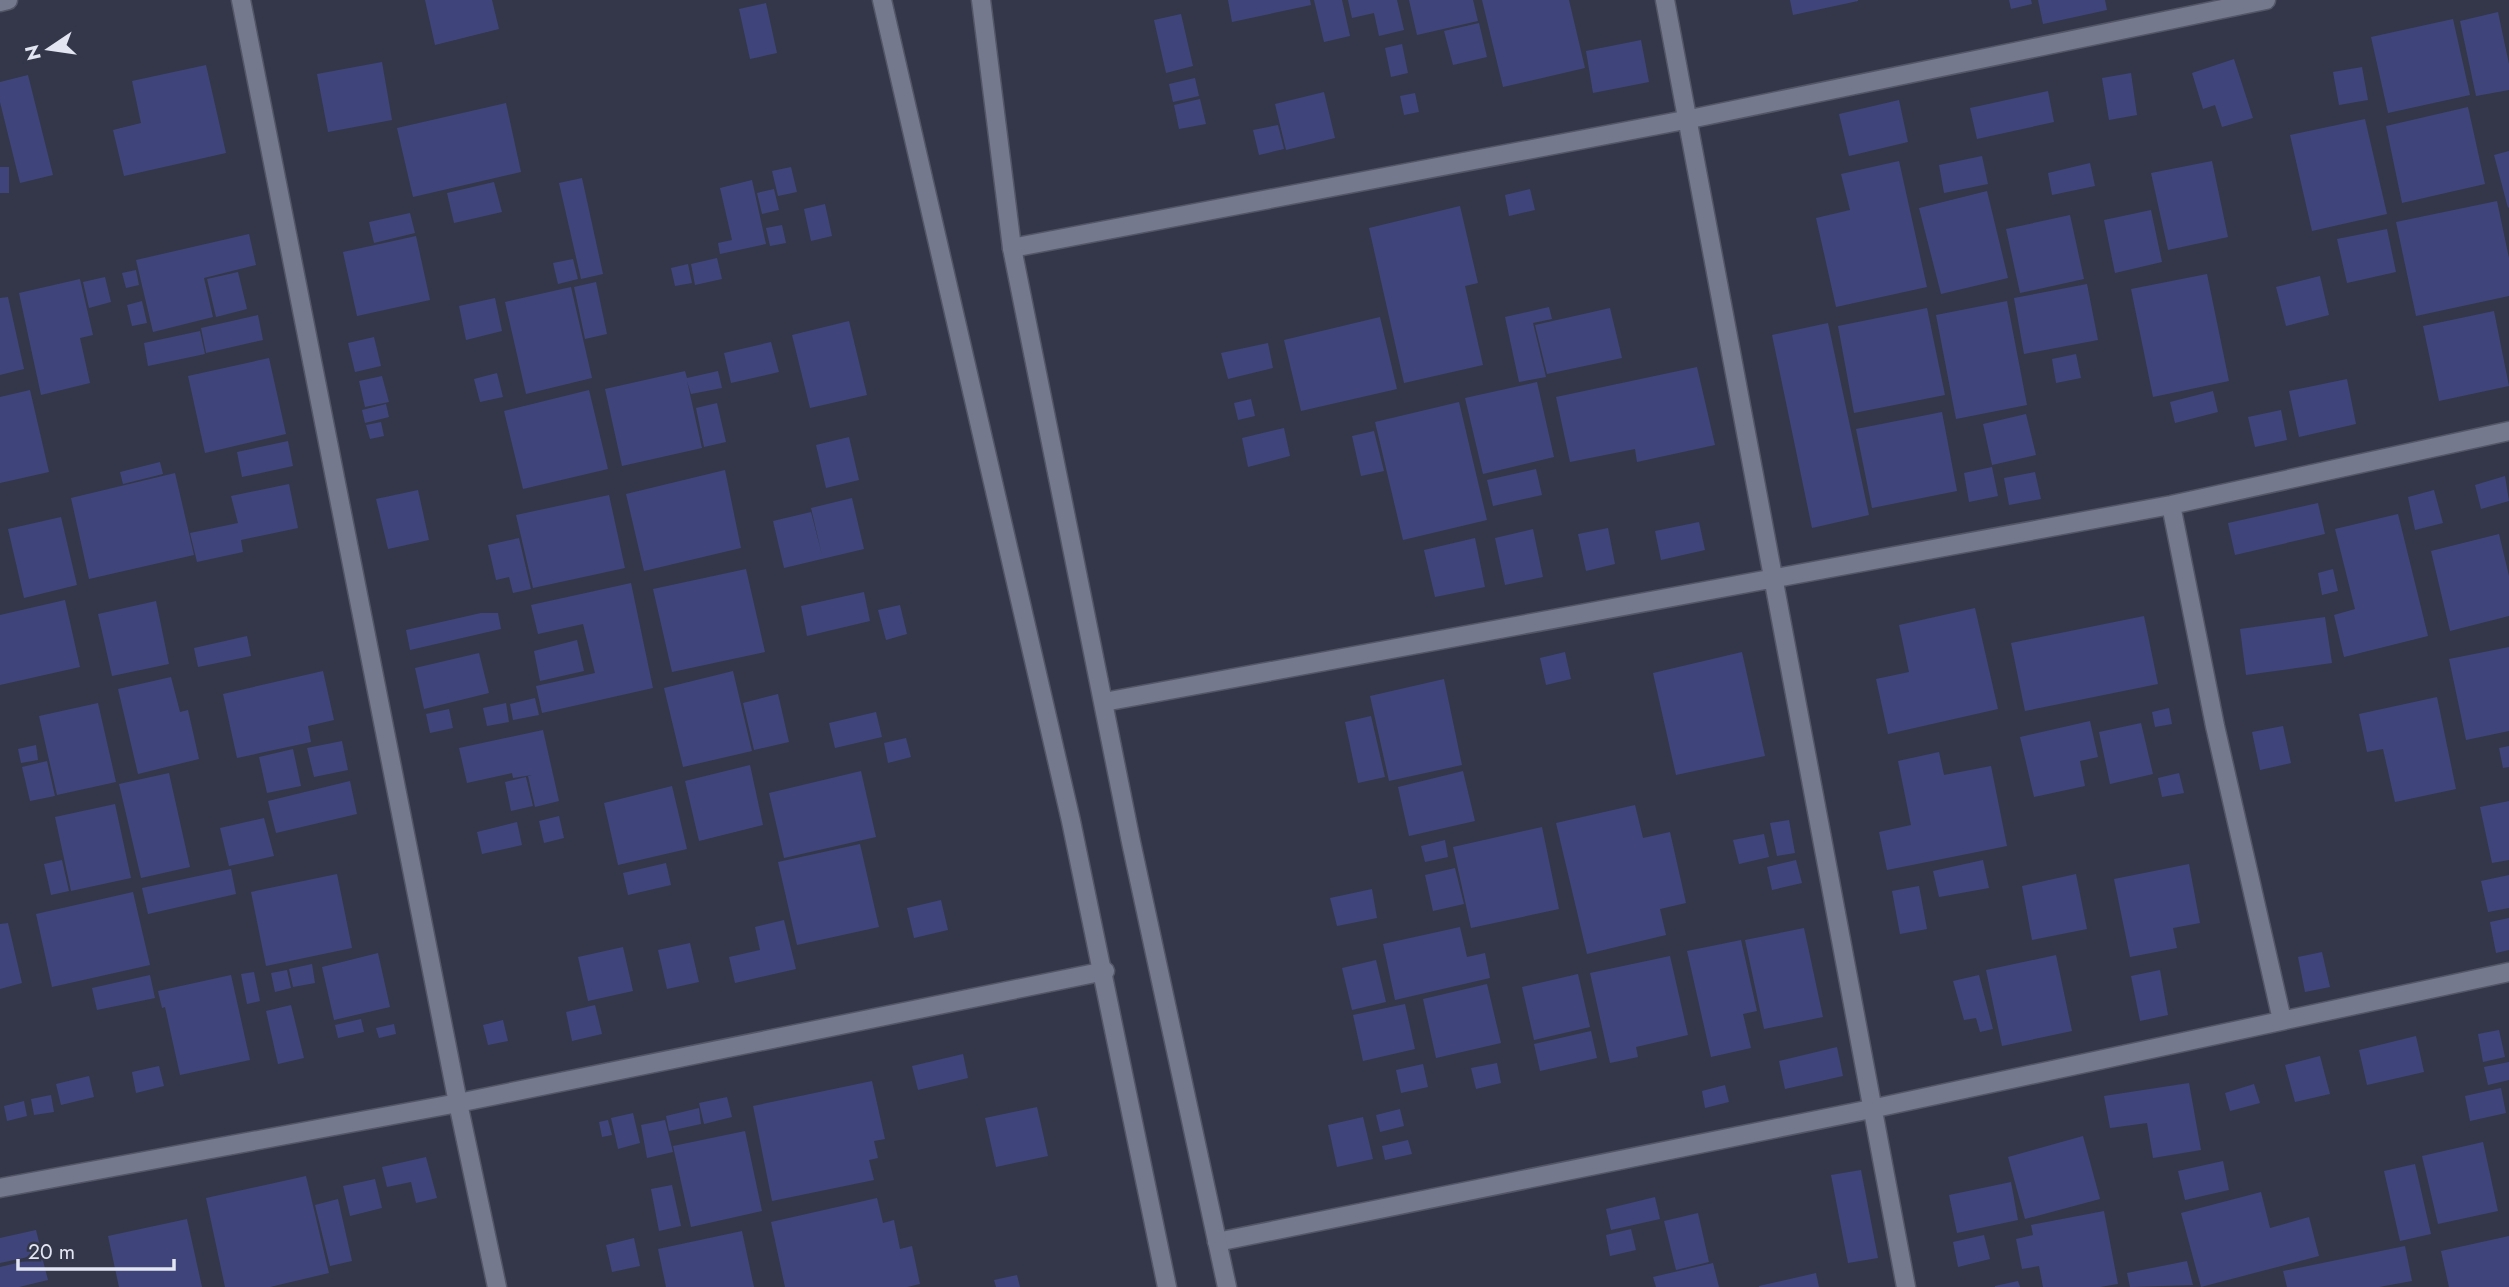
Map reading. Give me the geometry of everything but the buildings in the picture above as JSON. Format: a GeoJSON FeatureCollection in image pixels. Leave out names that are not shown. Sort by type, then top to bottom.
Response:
{"type":"FeatureCollection","features":[{"type":"Feature","properties":{"kind":"street"},"geometry":{"type":"LineString","coordinates":[[0,2],[8,0]]}},
{"type":"Feature","properties":{"kind":"street"},"geometry":{"type":"LineString","coordinates":[[241,0],[458,1103],[498,1287]]}},
{"type":"Feature","properties":{"kind":"street"},"geometry":{"type":"LineString","coordinates":[[882,0],[1105,971],[1167,1287]]}},
{"type":"Feature","properties":{"kind":"street"},"geometry":{"type":"LineString","coordinates":[[981,0],[1012,248],[1227,1287]]}},
{"type":"Feature","properties":{"kind":"street"},"geometry":{"type":"LineString","coordinates":[[1665,0],[1690,119],[1906,1287]]}},
{"type":"Feature","properties":{"kind":"street"},"geometry":{"type":"LineString","coordinates":[[1012,248],[1690,119],[2266,0]]}},
{"type":"Feature","properties":{"kind":"street"},"geometry":{"type":"LineString","coordinates":[[1104,702],[2171,505],[2509,431]]}},
{"type":"Feature","properties":{"kind":"street"},"geometry":{"type":"LineString","coordinates":[[2171,505],[2215,726],[2282,1020]]}},
{"type":"Feature","properties":{"kind":"street"},"geometry":{"type":"LineString","coordinates":[[0,1188],[458,1103],[1105,971]]}},
{"type":"Feature","properties":{"kind":"street"},"geometry":{"type":"LineString","coordinates":[[1217,1242],[1871,1109],[2509,972]]}}]}
